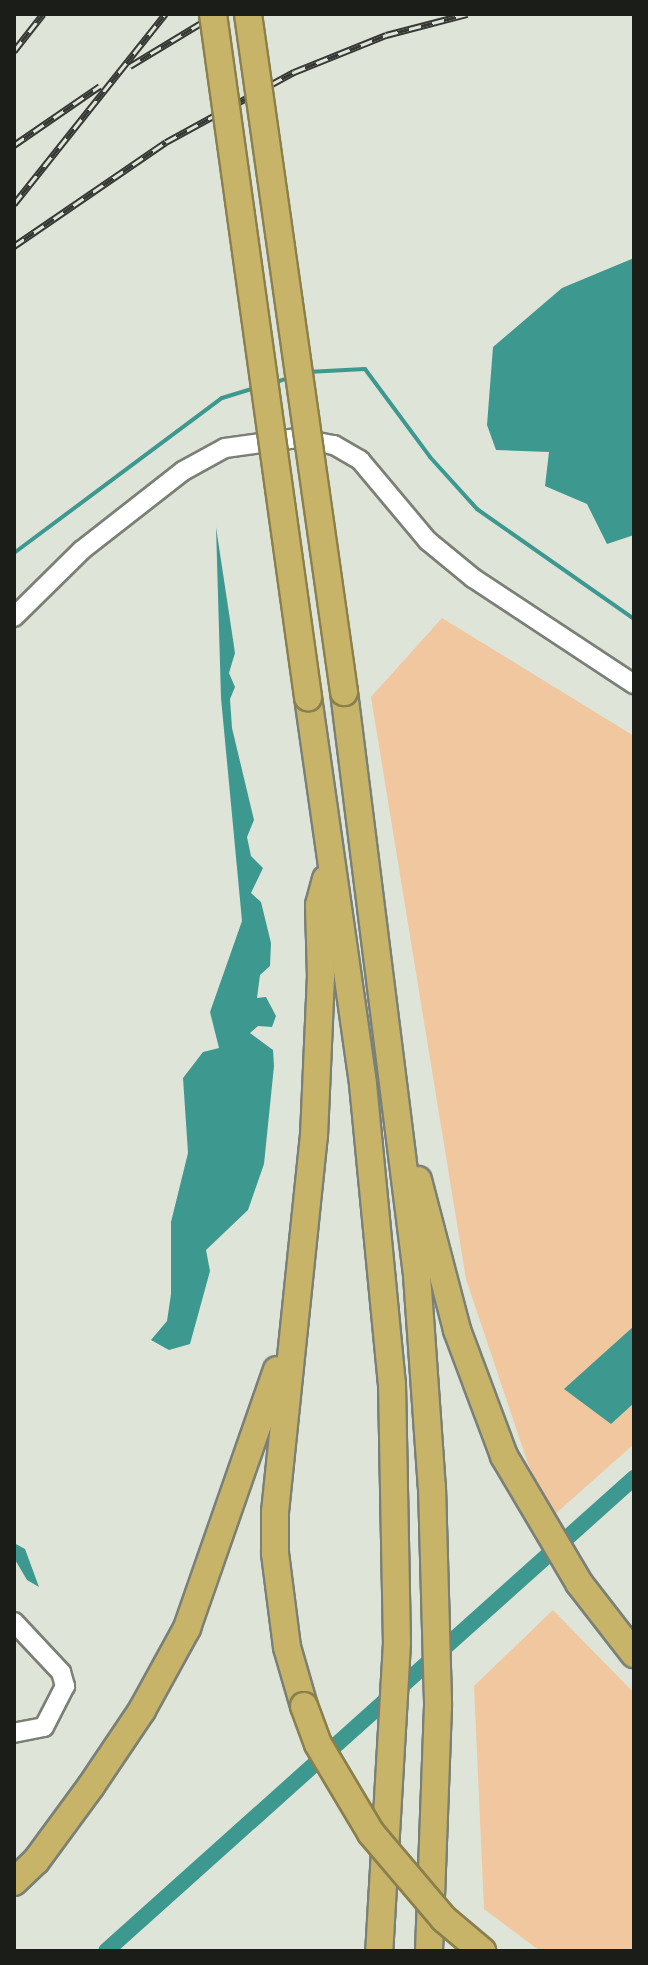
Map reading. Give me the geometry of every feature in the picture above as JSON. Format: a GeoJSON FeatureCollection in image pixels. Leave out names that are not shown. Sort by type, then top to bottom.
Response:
{"type":"FeatureCollection","features":[{"type":"Feature","properties":{"kind":"highway"},"geometry":{"type":"LineString","coordinates":[[213,14],[363,1084],[382,1264],[397,1499],[397,1643],[395,1743],[379,1951]]}},
{"type":"Feature","properties":{"kind":"highway"},"geometry":{"type":"LineString","coordinates":[[248,14],[344,692],[423,1354],[438,1706],[429,1951]]}},
{"type":"Feature","properties":{"kind":"highway"},"geometry":{"type":"LineString","coordinates":[[331,868],[319,905],[320,1052],[278,1464],[275,1553],[287,1647],[318,1744],[371,1833],[444,1919],[482,1951]]}},
{"type":"Feature","properties":{"kind":"highway"},"geometry":{"type":"LineString","coordinates":[[399,1137],[417,1174],[481,1403],[534,1511],[579,1583],[634,1654]]}},
{"type":"Feature","properties":{"kind":"highway"},"geometry":{"type":"LineString","coordinates":[[14,1882],[91,1786],[142,1710],[187,1628],[296,1309]]}},
{"type":"Feature","properties":{"kind":"street"},"geometry":{"type":"LineString","coordinates":[[14,617],[82,550],[183,471],[225,448],[255,439],[297,438],[334,445],[360,460],[428,541],[473,578],[634,684]]}},
{"type":"Feature","properties":{"kind":"street"},"geometry":{"type":"LineString","coordinates":[[14,1622],[61,1672],[65,1686],[44,1727],[14,1733]]}},
{"type":"Feature","properties":{"kind":"shaded area"},"geometry":{"type":"Polygon","coordinates":[[[442,618],[634,736],[634,1444],[553,1516],[528,1464],[466,1279],[371,697],[442,618]]]}},
{"type":"Feature","properties":{"kind":"shaded area"},"geometry":{"type":"Polygon","coordinates":[[[553,1610],[634,1693],[634,1951],[540,1951],[484,1909],[474,1686],[553,1610]]]}},
{"type":"Feature","properties":{"kind":"water"},"geometry":{"type":"Polygon","coordinates":[[[634,258],[634,535],[607,544],[587,504],[545,486],[549,452],[496,450],[487,425],[493,347],[562,288],[634,258]]]}},
{"type":"Feature","properties":{"kind":"water"},"geometry":{"type":"Polygon","coordinates":[[[216,527],[235,653],[229,673],[235,687],[230,699],[232,728],[254,820],[247,837],[251,856],[263,868],[251,893],[261,902],[271,943],[270,966],[260,975],[257,998],[266,997],[276,1016],[272,1027],[258,1026],[250,1033],[273,1050],[274,1066],[264,1164],[248,1210],[206,1250],[210,1271],[190,1344],[169,1350],[151,1340],[167,1321],[171,1294],[171,1222],[188,1153],[183,1078],[203,1052],[219,1048],[210,1012],[242,921],[221,698],[216,527]]]}},
{"type":"Feature","properties":{"kind":"water"},"geometry":{"type":"Polygon","coordinates":[[[634,1326],[634,1403],[611,1424],[564,1389],[634,1326]]]}},
{"type":"Feature","properties":{"kind":"water"},"geometry":{"type":"Polygon","coordinates":[[[14,1543],[25,1549],[39,1587],[27,1580],[14,1558],[14,1543]]]}},
{"type":"Feature","properties":{"kind":"waterway"},"geometry":{"type":"LineString","coordinates":[[307,372],[365,369],[430,457],[477,509],[634,619]]}},
{"type":"Feature","properties":{"kind":"waterway"},"geometry":{"type":"LineString","coordinates":[[273,383],[291,377]]}},
{"type":"Feature","properties":{"kind":"waterway"},"geometry":{"type":"LineString","coordinates":[[14,553],[222,398],[257,387]]}},
{"type":"Feature","properties":{"kind":"waterway"},"geometry":{"type":"LineString","coordinates":[[106,1951],[634,1478]]}},
{"type":"Feature","properties":{"kind":"railway"},"geometry":{"type":"LineString","coordinates":[[14,51],[43,14]]}},
{"type":"Feature","properties":{"kind":"railway"},"geometry":{"type":"LineString","coordinates":[[14,204],[165,14]]}},
{"type":"Feature","properties":{"kind":"railway"},"geometry":{"type":"LineString","coordinates":[[130,66],[216,14]]}},
{"type":"Feature","properties":{"kind":"railway"},"geometry":{"type":"LineString","coordinates":[[14,246],[166,142],[294,72],[386,35],[467,14]]}},
{"type":"Feature","properties":{"kind":"railway"},"geometry":{"type":"LineString","coordinates":[[14,145],[100,86]]}}]}
